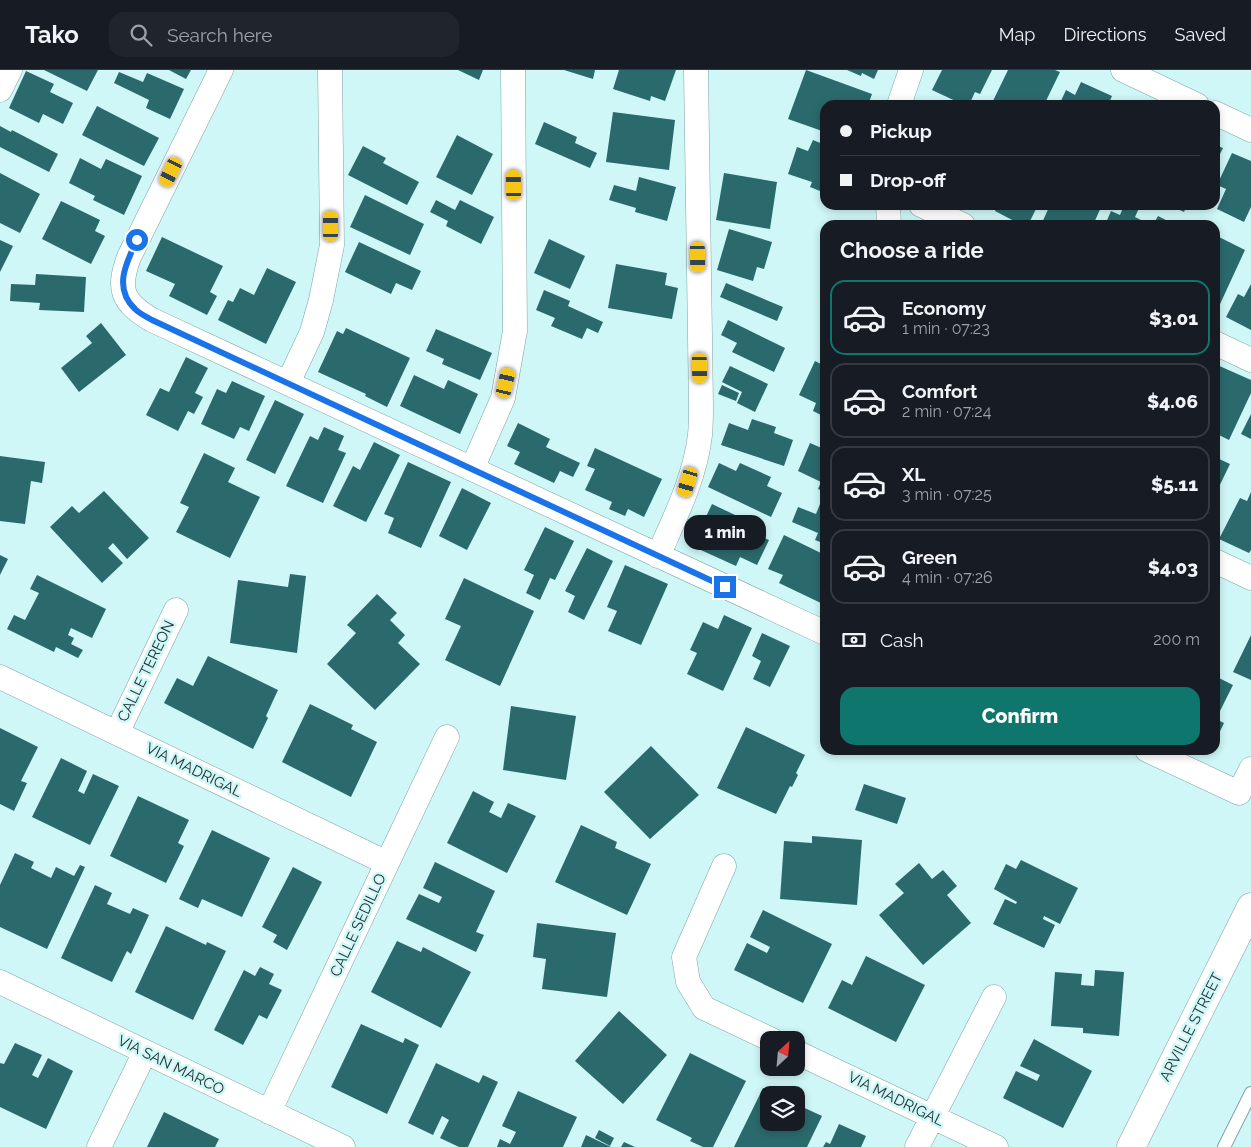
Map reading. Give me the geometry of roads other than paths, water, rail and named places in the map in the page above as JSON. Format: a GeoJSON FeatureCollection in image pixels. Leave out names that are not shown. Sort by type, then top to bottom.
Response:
{"type":"FeatureCollection","features":[{"type":"Feature","properties":{"kind":"main road","name":"ARVILLE STREET"},"geometry":{"type":"LineString","coordinates":[[1131,1147],[1251,907]]}},
{"type":"Feature","properties":{"kind":"street"},"geometry":{"type":"LineString","coordinates":[[0,90],[10,70]]}},
{"type":"Feature","properties":{"kind":"street"},"geometry":{"type":"LineString","coordinates":[[221,70],[129,257],[123,273],[122,284],[125,296],[135,310],[820,631]]}},
{"type":"Feature","properties":{"kind":"street"},"geometry":{"type":"LineString","coordinates":[[288,383],[312,332],[323,292],[332,245],[330,70]]}},
{"type":"Feature","properties":{"kind":"street"},"geometry":{"type":"LineString","coordinates":[[472,469],[503,398],[516,332],[513,70]]}},
{"type":"Feature","properties":{"kind":"street"},"geometry":{"type":"LineString","coordinates":[[658,556],[684,498],[700,436],[696,70]]}},
{"type":"Feature","properties":{"kind":"street"},"geometry":{"type":"LineString","coordinates":[[901,100],[911,70]]}},
{"type":"Feature","properties":{"kind":"street"},"geometry":{"type":"LineString","coordinates":[[1123,70],[1186,100]]}},
{"type":"Feature","properties":{"kind":"street"},"geometry":{"type":"LineString","coordinates":[[1220,115],[1251,130]]}},
{"type":"Feature","properties":{"kind":"street"},"geometry":{"type":"LineString","coordinates":[[932,210],[953,220]]}},
{"type":"Feature","properties":{"kind":"street"},"geometry":{"type":"LineString","coordinates":[[1220,346],[1251,360]]}},
{"type":"Feature","properties":{"kind":"street"},"geometry":{"type":"LineString","coordinates":[[1220,563],[1251,578]]}},
{"type":"Feature","properties":{"kind":"street","name":"CALLE TEREON"},"geometry":{"type":"LineString","coordinates":[[117,733],[176,610]]}},
{"type":"Feature","properties":{"kind":"street","name":"VIA MADRIGAL"},"geometry":{"type":"LineString","coordinates":[[0,677],[387,863]]}},
{"type":"Feature","properties":{"kind":"street","name":"CALLE SEDILLO"},"geometry":{"type":"LineString","coordinates":[[269,1112],[447,737]]}},
{"type":"Feature","properties":{"kind":"street"},"geometry":{"type":"LineString","coordinates":[[1158,755],[1239,793],[1251,769]]}},
{"type":"Feature","properties":{"kind":"street"},"geometry":{"type":"LineString","coordinates":[[724,866],[684,957],[688,982],[704,1008],[760,1034]]}},
{"type":"Feature","properties":{"kind":"street","name":"VIA SAN MARCO"},"geometry":{"type":"LineString","coordinates":[[0,982],[343,1147]]}},
{"type":"Feature","properties":{"kind":"street"},"geometry":{"type":"LineString","coordinates":[[917,1147],[994,997]]}},
{"type":"Feature","properties":{"kind":"street"},"geometry":{"type":"LineString","coordinates":[[99,1147],[145,1052]]}},
{"type":"Feature","properties":{"kind":"street","name":"VIA MADRIGAL"},"geometry":{"type":"LineString","coordinates":[[805,1056],[996,1147]]}},
{"type":"Feature","properties":{"kind":"lane"},"geometry":{"type":"LineString","coordinates":[[1224,1147],[1251,1093]]}}]}
